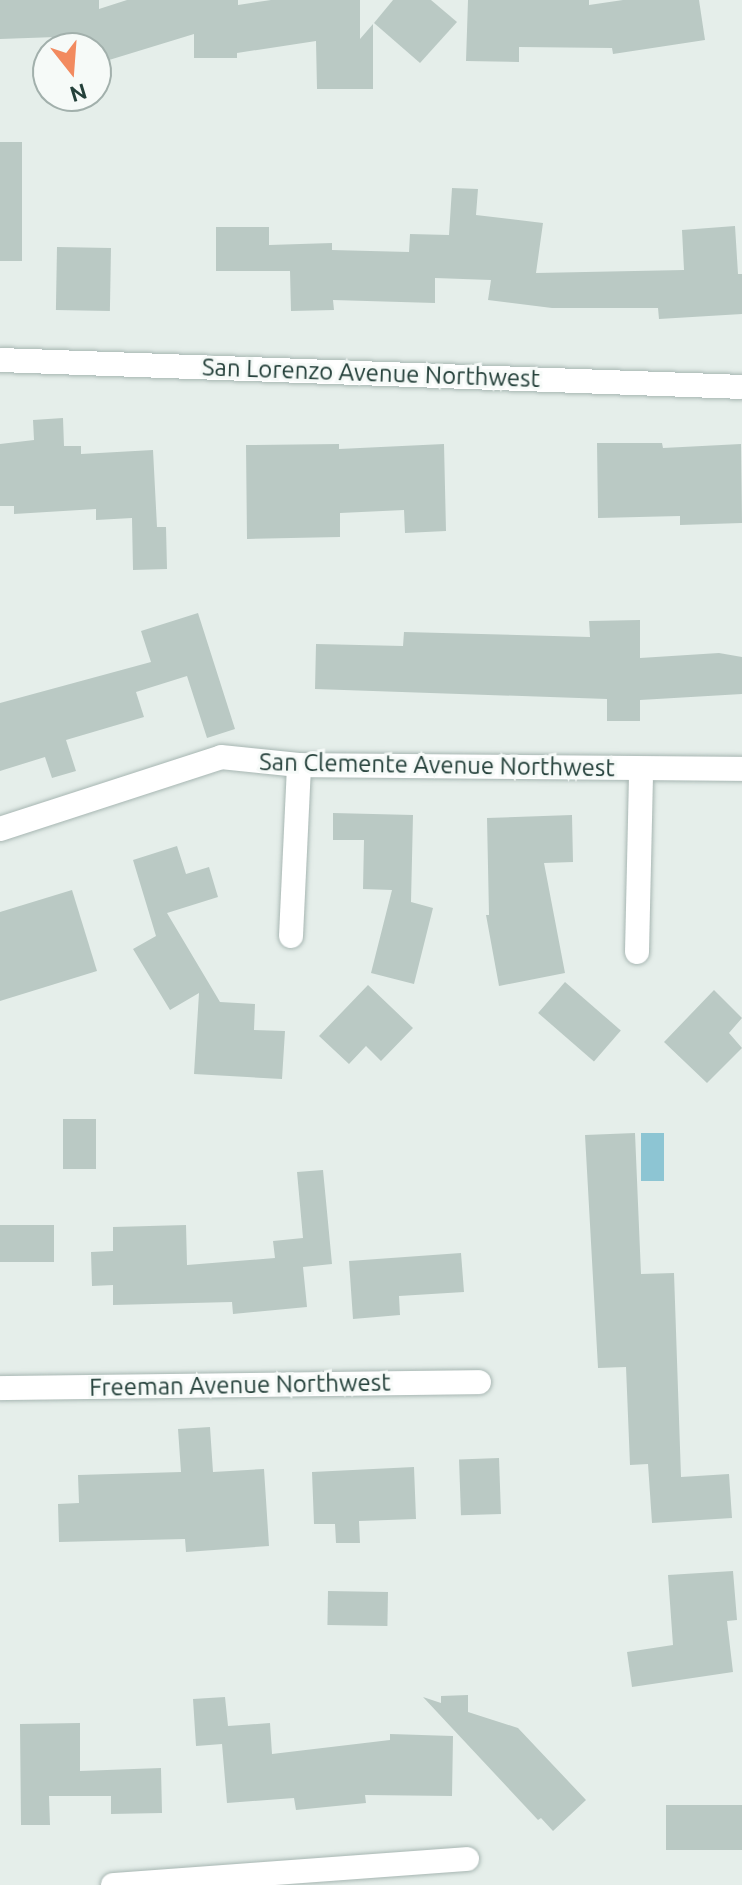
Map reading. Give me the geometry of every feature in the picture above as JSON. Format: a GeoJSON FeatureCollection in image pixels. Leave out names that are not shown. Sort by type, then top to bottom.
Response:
{"type":"FeatureCollection","features":[{"type":"Feature","properties":{"kind":"street","name":"San Lorenzo Avenue Northwest"},"geometry":{"type":"LineString","coordinates":[[0,360],[742,387]]}},
{"type":"Feature","properties":{"kind":"street","name":"San Clemente Avenue Northwest"},"geometry":{"type":"LineString","coordinates":[[0,829],[221,757],[299,765],[742,769]]}},
{"type":"Feature","properties":{"kind":"street"},"geometry":{"type":"LineString","coordinates":[[291,936],[299,765]]}},
{"type":"Feature","properties":{"kind":"street"},"geometry":{"type":"LineString","coordinates":[[637,952],[641,769]]}},
{"type":"Feature","properties":{"kind":"street","name":"Freeman Avenue Northwest"},"geometry":{"type":"LineString","coordinates":[[0,1388],[479,1382]]}},
{"type":"Feature","properties":{"kind":"street"},"geometry":{"type":"LineString","coordinates":[[113,1885],[467,1859]]}},
{"type":"Feature","properties":{"kind":"water"},"geometry":{"type":"Polygon","coordinates":[[[641,1133],[664,1133],[664,1181],[641,1181],[641,1133]]]}},
{"type":"Feature","properties":{"kind":"building"},"geometry":{"type":"Polygon","coordinates":[[[0,0],[99,0],[99,9],[127,0],[238,0],[238,5],[271,0],[360,0],[360,39],[373,24],[373,89],[317,89],[316,41],[237,53],[237,58],[194,58],[194,34],[112,59],[112,32],[32,32],[32,38],[0,39],[0,0]]]}},
{"type":"Feature","properties":{"kind":"building"},"geometry":{"type":"Polygon","coordinates":[[[393,0],[431,0],[457,22],[420,63],[374,23],[393,0]]]}},
{"type":"Feature","properties":{"kind":"building"},"geometry":{"type":"Polygon","coordinates":[[[468,0],[589,0],[589,5],[623,0],[699,0],[705,40],[613,54],[612,48],[519,47],[519,62],[466,61],[468,0]]]}},
{"type":"Feature","properties":{"kind":"building"},"geometry":{"type":"Polygon","coordinates":[[[0,142],[22,142],[22,261],[0,261],[0,142]]]}},
{"type":"Feature","properties":{"kind":"building"},"geometry":{"type":"Polygon","coordinates":[[[452,188],[478,189],[476,215],[543,223],[536,273],[684,270],[682,230],[735,226],[738,274],[742,274],[742,314],[659,319],[658,308],[552,308],[488,300],[491,280],[435,278],[435,303],[333,300],[334,310],[291,311],[290,271],[216,271],[216,227],[269,227],[269,245],[332,243],[332,250],[409,252],[410,234],[449,235],[452,188]]]}},
{"type":"Feature","properties":{"kind":"building"},"geometry":{"type":"Polygon","coordinates":[[[57,247],[111,248],[110,311],[56,310],[57,247]]]}},
{"type":"Feature","properties":{"kind":"building"},"geometry":{"type":"Polygon","coordinates":[[[63,418],[64,446],[81,446],[81,454],[153,450],[157,527],[166,527],[167,569],[133,570],[132,518],[96,520],[96,509],[14,514],[14,506],[0,506],[0,444],[34,440],[33,420],[63,418]]]}},
{"type":"Feature","properties":{"kind":"building"},"geometry":{"type":"Polygon","coordinates":[[[597,443],[662,443],[663,448],[741,444],[742,523],[680,525],[680,516],[598,518],[597,443]]]}},
{"type":"Feature","properties":{"kind":"building"},"geometry":{"type":"Polygon","coordinates":[[[339,444],[339,449],[444,444],[446,531],[405,533],[404,510],[340,513],[340,537],[247,539],[246,445],[339,444]]]}},
{"type":"Feature","properties":{"kind":"building"},"geometry":{"type":"Polygon","coordinates":[[[198,613],[235,729],[207,738],[187,676],[136,692],[144,717],[66,740],[76,771],[52,778],[45,757],[0,771],[0,703],[151,662],[141,631],[198,613]]]}},
{"type":"Feature","properties":{"kind":"building"},"geometry":{"type":"Polygon","coordinates":[[[640,620],[640,658],[719,653],[742,657],[742,694],[640,700],[640,721],[607,721],[607,699],[315,689],[316,644],[403,646],[404,632],[590,637],[589,621],[640,620]]]}},
{"type":"Feature","properties":{"kind":"building"},"geometry":{"type":"Polygon","coordinates":[[[333,813],[413,815],[411,902],[433,908],[414,984],[371,973],[392,890],[363,889],[364,840],[333,840],[333,813]]]}},
{"type":"Feature","properties":{"kind":"building"},"geometry":{"type":"Polygon","coordinates":[[[572,815],[573,862],[544,863],[565,973],[499,986],[486,915],[489,915],[487,818],[572,815]]]}},
{"type":"Feature","properties":{"kind":"building"},"geometry":{"type":"Polygon","coordinates":[[[177,846],[186,874],[209,867],[218,897],[167,913],[220,1002],[255,1004],[254,1030],[285,1031],[282,1079],[194,1074],[199,993],[170,1010],[133,949],[156,936],[133,860],[177,846]]]}},
{"type":"Feature","properties":{"kind":"building"},"geometry":{"type":"Polygon","coordinates":[[[72,890],[97,971],[0,1001],[0,912],[72,890]]]}},
{"type":"Feature","properties":{"kind":"building"},"geometry":{"type":"Polygon","coordinates":[[[565,982],[621,1031],[594,1061],[538,1013],[565,982]]]}},
{"type":"Feature","properties":{"kind":"building"},"geometry":{"type":"Polygon","coordinates":[[[368,985],[413,1028],[381,1061],[366,1046],[349,1064],[319,1036],[368,985]]]}},
{"type":"Feature","properties":{"kind":"building"},"geometry":{"type":"Polygon","coordinates":[[[714,990],[742,1018],[729,1033],[742,1048],[707,1083],[664,1042],[714,990]]]}},
{"type":"Feature","properties":{"kind":"building"},"geometry":{"type":"Polygon","coordinates":[[[63,1119],[96,1119],[96,1169],[63,1169],[63,1119]]]}},
{"type":"Feature","properties":{"kind":"building"},"geometry":{"type":"Polygon","coordinates":[[[635,1133],[641,1274],[674,1273],[681,1477],[729,1474],[732,1518],[652,1523],[648,1464],[630,1465],[626,1367],[598,1368],[585,1135],[635,1133]]]}},
{"type":"Feature","properties":{"kind":"building"},"geometry":{"type":"Polygon","coordinates":[[[323,1170],[332,1264],[303,1267],[307,1307],[233,1314],[232,1302],[113,1305],[113,1285],[92,1286],[91,1252],[113,1251],[113,1227],[186,1225],[187,1265],[275,1258],[273,1241],[303,1238],[297,1172],[323,1170]]]}},
{"type":"Feature","properties":{"kind":"building"},"geometry":{"type":"Polygon","coordinates":[[[0,1225],[54,1225],[54,1262],[0,1262],[0,1225]]]}},
{"type":"Feature","properties":{"kind":"building"},"geometry":{"type":"Polygon","coordinates":[[[461,1253],[464,1292],[399,1296],[400,1315],[353,1319],[349,1261],[461,1253]]]}},
{"type":"Feature","properties":{"kind":"building"},"geometry":{"type":"Polygon","coordinates":[[[210,1427],[213,1472],[264,1469],[269,1546],[186,1552],[185,1539],[59,1542],[58,1504],[79,1503],[78,1475],[181,1472],[178,1429],[210,1427]]]}},
{"type":"Feature","properties":{"kind":"building"},"geometry":{"type":"Polygon","coordinates":[[[499,1458],[501,1514],[461,1515],[459,1459],[499,1458]]]}},
{"type":"Feature","properties":{"kind":"building"},"geometry":{"type":"Polygon","coordinates":[[[414,1467],[416,1519],[359,1521],[360,1543],[336,1543],[335,1524],[314,1524],[312,1472],[414,1467]]]}},
{"type":"Feature","properties":{"kind":"building"},"geometry":{"type":"Polygon","coordinates":[[[733,1571],[737,1620],[727,1621],[733,1672],[632,1687],[627,1652],[673,1645],[668,1575],[733,1571]]]}},
{"type":"Feature","properties":{"kind":"building"},"geometry":{"type":"Polygon","coordinates":[[[328,1591],[388,1592],[387,1626],[327,1625],[328,1591]]]}},
{"type":"Feature","properties":{"kind":"building"},"geometry":{"type":"Polygon","coordinates":[[[468,1695],[468,1712],[518,1728],[586,1800],[553,1831],[541,1818],[538,1820],[423,1697],[441,1703],[441,1696],[468,1695]]]}},
{"type":"Feature","properties":{"kind":"building"},"geometry":{"type":"Polygon","coordinates":[[[225,1697],[228,1726],[270,1723],[272,1754],[390,1740],[390,1734],[453,1736],[452,1796],[365,1795],[366,1803],[296,1810],[294,1798],[227,1803],[222,1744],[196,1746],[193,1699],[225,1697]]]}},
{"type":"Feature","properties":{"kind":"building"},"geometry":{"type":"Polygon","coordinates":[[[80,1723],[80,1771],[161,1768],[162,1813],[111,1814],[111,1796],[49,1796],[50,1825],[21,1825],[20,1724],[80,1723]]]}},
{"type":"Feature","properties":{"kind":"building"},"geometry":{"type":"Polygon","coordinates":[[[666,1805],[742,1805],[742,1850],[666,1850],[666,1805]]]}}]}
